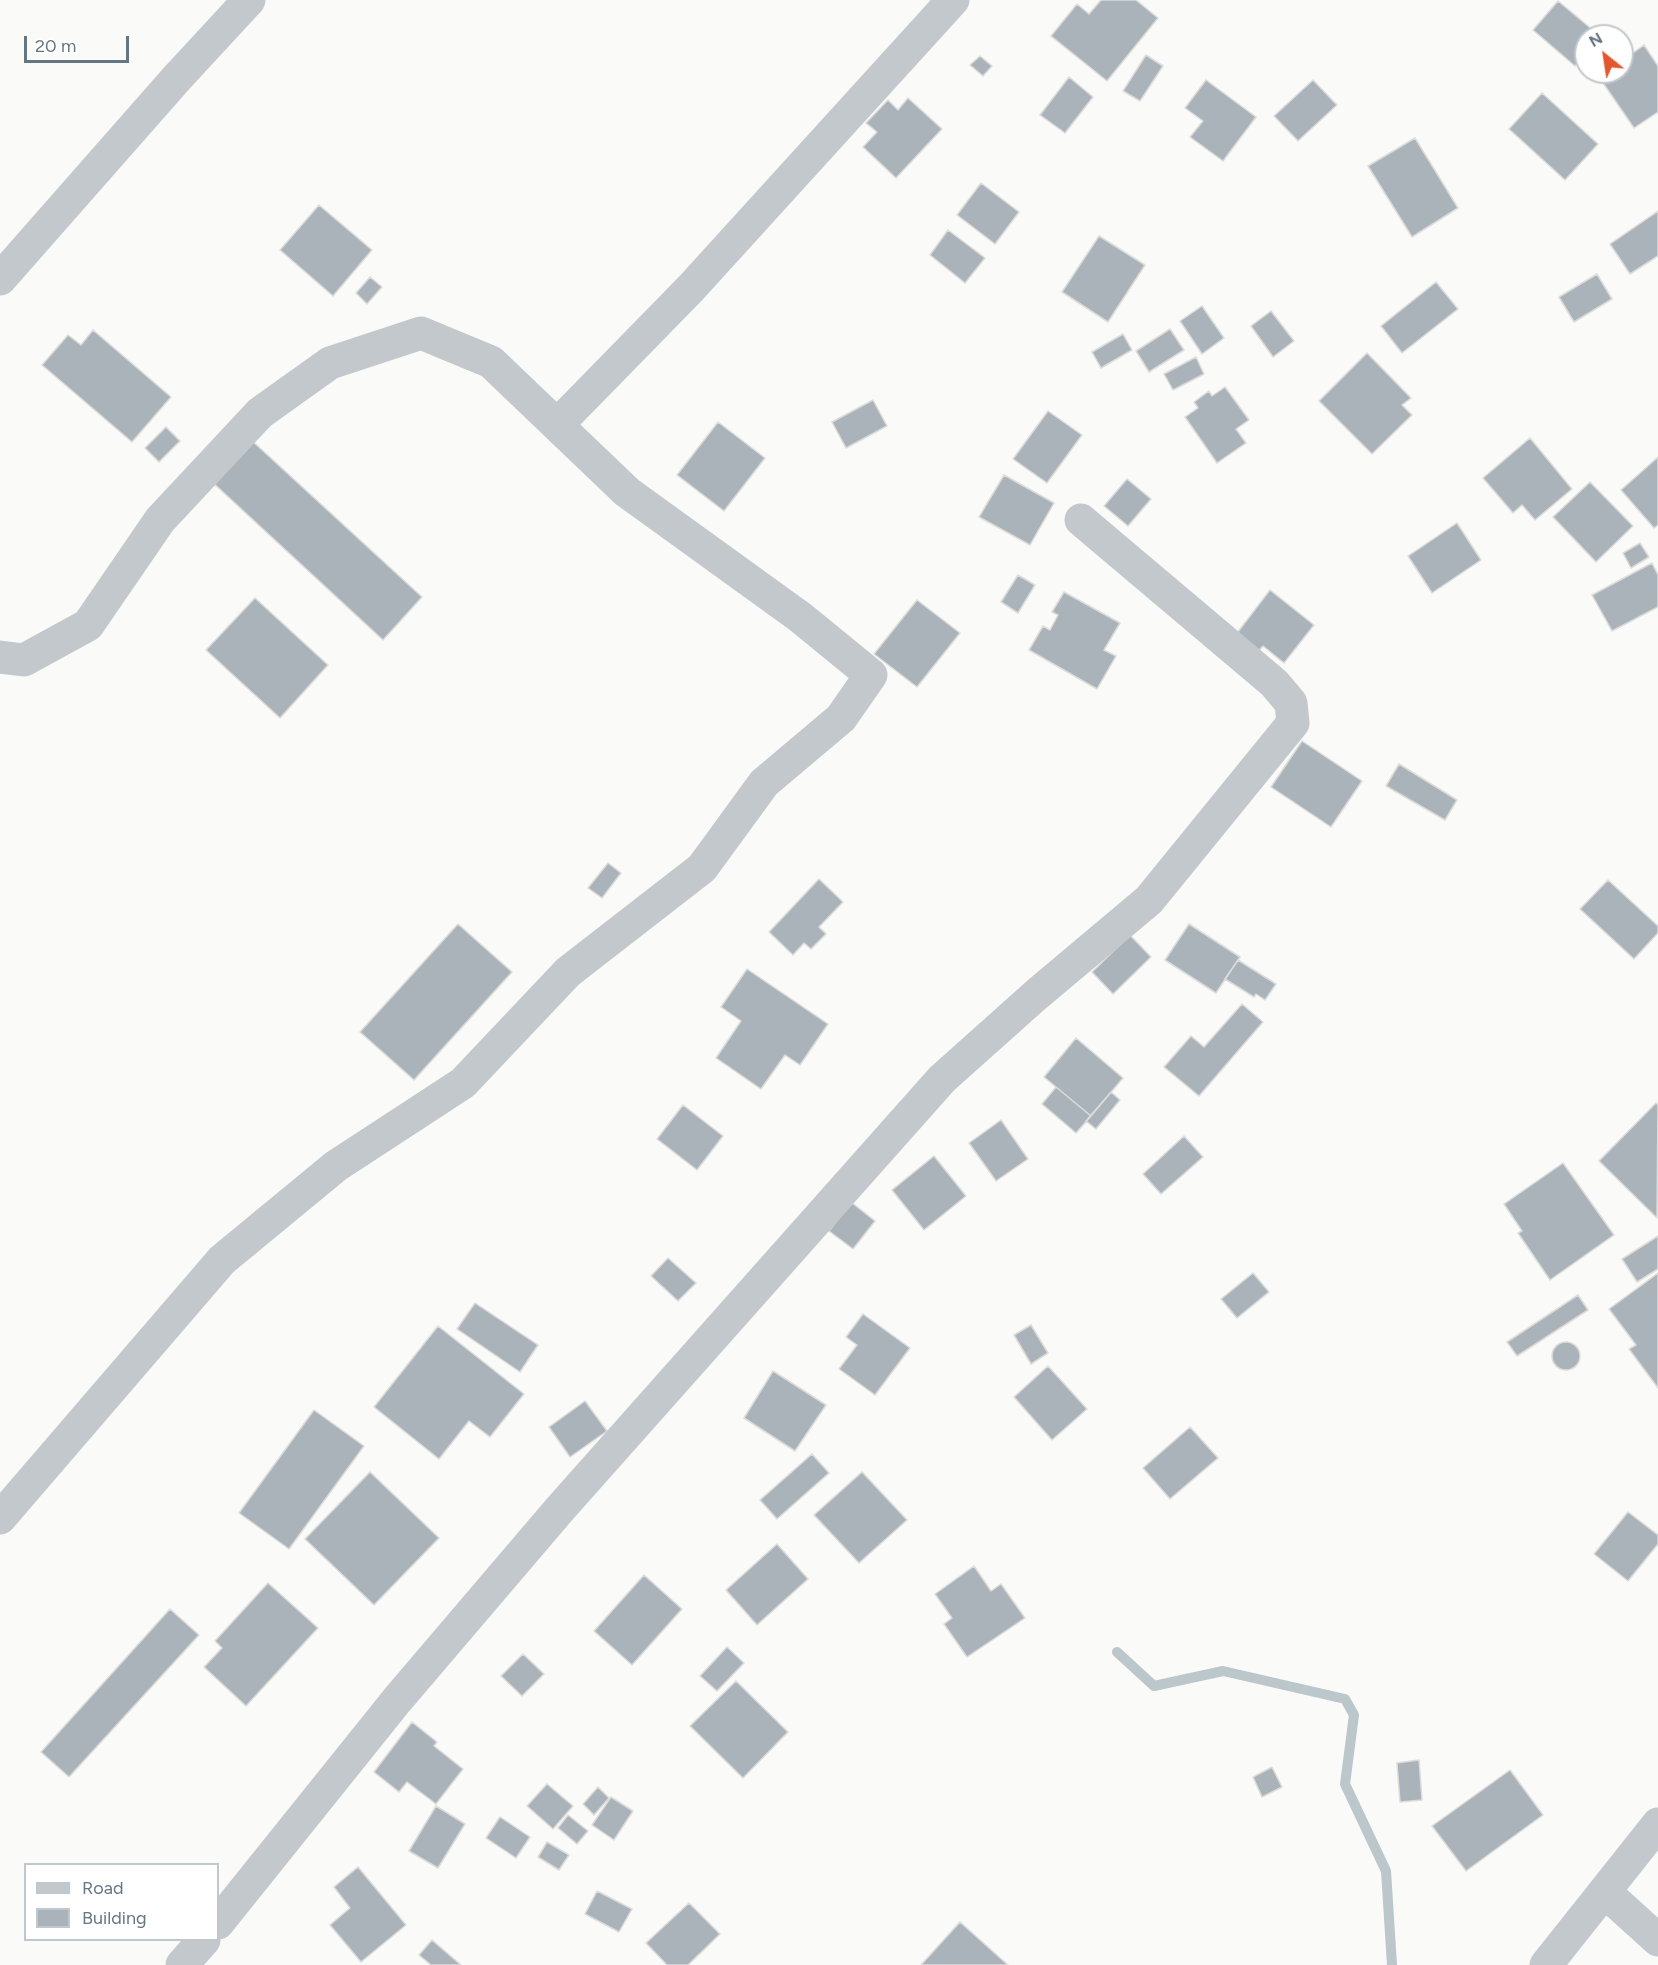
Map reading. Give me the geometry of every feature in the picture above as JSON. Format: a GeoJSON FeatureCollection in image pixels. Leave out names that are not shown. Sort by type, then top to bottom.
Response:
{"type":"FeatureCollection","features":[{"type":"Feature","properties":{"kind":"street"},"geometry":{"type":"LineString","coordinates":[[4,268],[249,0]]}},
{"type":"Feature","properties":{"kind":"street"},"geometry":{"type":"LineString","coordinates":[[558,425],[691,288],[953,0]]}},
{"type":"Feature","properties":{"kind":"street"},"geometry":{"type":"LineString","coordinates":[[0,657],[24,660],[88,625],[160,520],[260,413],[330,363],[422,333],[491,362],[627,492],[800,617],[871,675],[841,718],[764,783],[702,868],[568,972],[463,1083],[336,1166],[222,1260],[0,1518]]}},
{"type":"Feature","properties":{"kind":"street"},"geometry":{"type":"LineString","coordinates":[[219,1922],[397,1700],[544,1528],[873,1156],[942,1079],[1036,995],[1149,900],[1293,723],[1291,703],[1274,683],[1081,520]]}},
{"type":"Feature","properties":{"kind":"street"},"geometry":{"type":"LineString","coordinates":[[1546,1965],[1658,1824]]}},
{"type":"Feature","properties":{"kind":"street"},"geometry":{"type":"LineString","coordinates":[[1605,1892],[1658,1940]]}},
{"type":"Feature","properties":{"kind":"street"},"geometry":{"type":"LineString","coordinates":[[182,1965],[203,1941]]}},
{"type":"Feature","properties":{"kind":"building"},"geometry":{"type":"Polygon","coordinates":[[[1101,0],[1136,0],[1158,18],[1107,81],[1051,36],[1077,4],[1089,14],[1101,0]]]}},
{"type":"Feature","properties":{"kind":"building"},"geometry":{"type":"Polygon","coordinates":[[[1558,1],[1586,24],[1574,24],[1574,65],[1533,30],[1558,1]]]}},
{"type":"Feature","properties":{"kind":"building"},"geometry":{"type":"Polygon","coordinates":[[[1644,45],[1658,66],[1658,112],[1634,128],[1604,84],[1634,84],[1634,52],[1644,45]]]}},
{"type":"Feature","properties":{"kind":"building"},"geometry":{"type":"Polygon","coordinates":[[[1146,55],[1163,66],[1140,101],[1123,91],[1146,55]]]}},
{"type":"Feature","properties":{"kind":"building"},"geometry":{"type":"Polygon","coordinates":[[[980,56],[992,66],[983,76],[970,65],[980,56]]]}},
{"type":"Feature","properties":{"kind":"building"},"geometry":{"type":"Polygon","coordinates":[[[1069,77],[1093,97],[1065,133],[1040,115],[1069,77]]]}},
{"type":"Feature","properties":{"kind":"building"},"geometry":{"type":"Polygon","coordinates":[[[1206,80],[1256,117],[1223,161],[1190,137],[1203,121],[1185,108],[1206,80]]]}},
{"type":"Feature","properties":{"kind":"building"},"geometry":{"type":"Polygon","coordinates":[[[1313,80],[1337,105],[1298,141],[1274,116],[1313,80]]]}},
{"type":"Feature","properties":{"kind":"building"},"geometry":{"type":"Polygon","coordinates":[[[1542,93],[1598,144],[1565,180],[1509,129],[1542,93]]]}},
{"type":"Feature","properties":{"kind":"building"},"geometry":{"type":"Polygon","coordinates":[[[908,98],[942,129],[896,178],[863,147],[877,132],[866,123],[888,100],[898,110],[908,98]]]}},
{"type":"Feature","properties":{"kind":"building"},"geometry":{"type":"Polygon","coordinates":[[[1415,138],[1458,208],[1412,237],[1368,166],[1415,138]]]}},
{"type":"Feature","properties":{"kind":"building"},"geometry":{"type":"Polygon","coordinates":[[[981,183],[1019,212],[995,244],[957,215],[981,183]]]}},
{"type":"Feature","properties":{"kind":"building"},"geometry":{"type":"Polygon","coordinates":[[[319,205],[372,250],[333,296],[280,250],[319,205]]]}},
{"type":"Feature","properties":{"kind":"building"},"geometry":{"type":"Polygon","coordinates":[[[1658,211],[1658,256],[1630,274],[1610,244],[1658,211]]]}},
{"type":"Feature","properties":{"kind":"building"},"geometry":{"type":"Polygon","coordinates":[[[948,230],[985,258],[965,283],[930,255],[948,230]]]}},
{"type":"Feature","properties":{"kind":"building"},"geometry":{"type":"Polygon","coordinates":[[[1099,236],[1145,265],[1108,322],[1062,292],[1099,236]]]}},
{"type":"Feature","properties":{"kind":"building"},"geometry":{"type":"Polygon","coordinates":[[[1597,274],[1612,299],[1574,322],[1559,297],[1597,274]]]}},
{"type":"Feature","properties":{"kind":"building"},"geometry":{"type":"Polygon","coordinates":[[[370,277],[382,287],[367,304],[356,293],[370,277]]]}},
{"type":"Feature","properties":{"kind":"building"},"geometry":{"type":"Polygon","coordinates":[[[1436,282],[1458,309],[1402,353],[1381,326],[1436,282]]]}},
{"type":"Feature","properties":{"kind":"building"},"geometry":{"type":"Polygon","coordinates":[[[1202,306],[1224,338],[1202,354],[1180,321],[1202,306]]]}},
{"type":"Feature","properties":{"kind":"building"},"geometry":{"type":"Polygon","coordinates":[[[1271,311],[1294,341],[1273,357],[1251,326],[1271,311]]]}},
{"type":"Feature","properties":{"kind":"building"},"geometry":{"type":"Polygon","coordinates":[[[1170,329],[1184,350],[1149,372],[1136,351],[1170,329]]]}},
{"type":"Feature","properties":{"kind":"building"},"geometry":{"type":"Polygon","coordinates":[[[93,330],[171,397],[132,442],[42,365],[68,335],[81,345],[93,330]]]}},
{"type":"Feature","properties":{"kind":"building"},"geometry":{"type":"Polygon","coordinates":[[[1123,334],[1132,350],[1101,368],[1092,352],[1123,334]]]}},
{"type":"Feature","properties":{"kind":"building"},"geometry":{"type":"Polygon","coordinates":[[[1367,353],[1411,398],[1402,405],[1412,415],[1372,454],[1319,401],[1367,353]]]}},
{"type":"Feature","properties":{"kind":"building"},"geometry":{"type":"Polygon","coordinates":[[[1196,357],[1204,374],[1173,390],[1164,374],[1196,357]]]}},
{"type":"Feature","properties":{"kind":"building"},"geometry":{"type":"Polygon","coordinates":[[[1225,387],[1249,420],[1236,429],[1246,443],[1217,463],[1185,417],[1198,408],[1194,402],[1209,391],[1212,396],[1225,387]]]}},
{"type":"Feature","properties":{"kind":"building"},"geometry":{"type":"Polygon","coordinates":[[[873,400],[887,426],[846,448],[832,422],[873,400]]]}},
{"type":"Feature","properties":{"kind":"building"},"geometry":{"type":"Polygon","coordinates":[[[1048,411],[1082,435],[1047,483],[1013,459],[1048,411]]]}},
{"type":"Feature","properties":{"kind":"building"},"geometry":{"type":"Polygon","coordinates":[[[718,422],[765,458],[724,511],[677,475],[718,422]]]}},
{"type":"Feature","properties":{"kind":"building"},"geometry":{"type":"Polygon","coordinates":[[[166,427],[180,441],[159,462],[145,448],[166,427]]]}},
{"type":"Feature","properties":{"kind":"building"},"geometry":{"type":"Polygon","coordinates":[[[249,438],[422,597],[383,640],[210,480],[249,438]]]}},
{"type":"Feature","properties":{"kind":"building"},"geometry":{"type":"Polygon","coordinates":[[[1530,438],[1572,489],[1535,520],[1522,505],[1513,513],[1483,478],[1530,438]]]}},
{"type":"Feature","properties":{"kind":"building"},"geometry":{"type":"Polygon","coordinates":[[[1658,457],[1658,525],[1654,528],[1621,490],[1658,457]]]}},
{"type":"Feature","properties":{"kind":"building"},"geometry":{"type":"Polygon","coordinates":[[[1004,475],[1054,503],[1030,545],[979,517],[1004,475]]]}},
{"type":"Feature","properties":{"kind":"building"},"geometry":{"type":"Polygon","coordinates":[[[1127,479],[1151,499],[1128,526],[1104,506],[1127,479]]]}},
{"type":"Feature","properties":{"kind":"building"},"geometry":{"type":"Polygon","coordinates":[[[1590,482],[1633,526],[1596,562],[1553,517],[1590,482]]]}},
{"type":"Feature","properties":{"kind":"building"},"geometry":{"type":"Polygon","coordinates":[[[1457,523],[1481,560],[1432,593],[1408,556],[1457,523]]]}},
{"type":"Feature","properties":{"kind":"building"},"geometry":{"type":"Polygon","coordinates":[[[1640,543],[1649,557],[1631,568],[1623,553],[1640,543]]]}},
{"type":"Feature","properties":{"kind":"building"},"geometry":{"type":"Polygon","coordinates":[[[1652,563],[1658,575],[1658,607],[1612,631],[1592,595],[1652,563]]]}},
{"type":"Feature","properties":{"kind":"building"},"geometry":{"type":"Polygon","coordinates":[[[1018,575],[1035,585],[1018,613],[1001,602],[1018,575]]]}},
{"type":"Feature","properties":{"kind":"building"},"geometry":{"type":"Polygon","coordinates":[[[1270,590],[1314,625],[1284,663],[1263,646],[1256,654],[1234,637],[1270,590]]]}},
{"type":"Feature","properties":{"kind":"building"},"geometry":{"type":"Polygon","coordinates":[[[1064,592],[1120,623],[1104,650],[1116,656],[1097,689],[1029,650],[1043,626],[1050,630],[1058,615],[1052,612],[1064,592]]]}},
{"type":"Feature","properties":{"kind":"building"},"geometry":{"type":"Polygon","coordinates":[[[255,598],[328,665],[280,718],[206,650],[255,598]]]}},
{"type":"Feature","properties":{"kind":"building"},"geometry":{"type":"Polygon","coordinates":[[[917,600],[960,633],[917,687],[874,654],[917,600]]]}},
{"type":"Feature","properties":{"kind":"building"},"geometry":{"type":"Polygon","coordinates":[[[1302,741],[1362,781],[1331,827],[1271,787],[1302,741]]]}},
{"type":"Feature","properties":{"kind":"building"},"geometry":{"type":"Polygon","coordinates":[[[1399,764],[1457,800],[1445,820],[1386,786],[1399,764]]]}},
{"type":"Feature","properties":{"kind":"building"},"geometry":{"type":"Polygon","coordinates":[[[608,863],[621,873],[602,898],[588,888],[608,863]]]}},
{"type":"Feature","properties":{"kind":"building"},"geometry":{"type":"Polygon","coordinates":[[[819,879],[843,902],[819,927],[826,934],[811,949],[804,943],[793,955],[769,932],[819,879]]]}},
{"type":"Feature","properties":{"kind":"building"},"geometry":{"type":"Polygon","coordinates":[[[1608,880],[1658,926],[1658,933],[1634,959],[1580,909],[1608,880]]]}},
{"type":"Feature","properties":{"kind":"building"},"geometry":{"type":"Polygon","coordinates":[[[458,924],[512,972],[414,1080],[360,1032],[458,924]]]}},
{"type":"Feature","properties":{"kind":"building"},"geometry":{"type":"Polygon","coordinates":[[[1189,924],[1240,957],[1216,993],[1165,960],[1189,924]]]}},
{"type":"Feature","properties":{"kind":"building"},"geometry":{"type":"Polygon","coordinates":[[[1130,935],[1151,957],[1113,994],[1092,972],[1130,935]]]}},
{"type":"Feature","properties":{"kind":"building"},"geometry":{"type":"Polygon","coordinates":[[[1238,960],[1276,984],[1265,1000],[1256,994],[1254,997],[1225,979],[1238,960]]]}},
{"type":"Feature","properties":{"kind":"building"},"geometry":{"type":"Polygon","coordinates":[[[747,969],[828,1024],[800,1065],[785,1055],[761,1089],[716,1058],[741,1021],[721,1007],[747,969]]]}},
{"type":"Feature","properties":{"kind":"building"},"geometry":{"type":"Polygon","coordinates":[[[1242,1004],[1263,1022],[1199,1096],[1164,1067],[1191,1036],[1204,1047],[1242,1004]]]}},
{"type":"Feature","properties":{"kind":"building"},"geometry":{"type":"Polygon","coordinates":[[[1076,1038],[1123,1078],[1091,1116],[1044,1077],[1076,1038]]]}},
{"type":"Feature","properties":{"kind":"building"},"geometry":{"type":"Polygon","coordinates":[[[1056,1087],[1091,1116],[1076,1133],[1042,1104],[1056,1087]]]}},
{"type":"Feature","properties":{"kind":"building"},"geometry":{"type":"Polygon","coordinates":[[[1111,1092],[1120,1100],[1096,1129],[1086,1121],[1111,1092]]]}},
{"type":"Feature","properties":{"kind":"building"},"geometry":{"type":"Polygon","coordinates":[[[1656,1103],[1658,1105],[1657,1218],[1599,1161],[1656,1103]]]}},
{"type":"Feature","properties":{"kind":"building"},"geometry":{"type":"Polygon","coordinates":[[[683,1105],[723,1136],[697,1170],[657,1139],[683,1105]]]}},
{"type":"Feature","properties":{"kind":"building"},"geometry":{"type":"Polygon","coordinates":[[[1001,1120],[1028,1159],[996,1181],[969,1143],[1001,1120]]]}},
{"type":"Feature","properties":{"kind":"building"},"geometry":{"type":"Polygon","coordinates":[[[1184,1136],[1203,1157],[1161,1194],[1143,1174],[1184,1136]]]}},
{"type":"Feature","properties":{"kind":"building"},"geometry":{"type":"Polygon","coordinates":[[[934,1156],[966,1196],[924,1230],[892,1190],[934,1156]]]}},
{"type":"Feature","properties":{"kind":"building"},"geometry":{"type":"Polygon","coordinates":[[[1563,1163],[1614,1235],[1550,1280],[1518,1233],[1522,1231],[1504,1204],[1563,1163]]]}},
{"type":"Feature","properties":{"kind":"building"},"geometry":{"type":"Polygon","coordinates":[[[851,1202],[875,1221],[853,1249],[829,1231],[851,1202]]]}},
{"type":"Feature","properties":{"kind":"building"},"geometry":{"type":"Polygon","coordinates":[[[1658,1236],[1658,1269],[1637,1282],[1622,1259],[1658,1236]]]}},
{"type":"Feature","properties":{"kind":"building"},"geometry":{"type":"Polygon","coordinates":[[[668,1258],[696,1283],[678,1301],[651,1276],[668,1258]]]}},
{"type":"Feature","properties":{"kind":"building"},"geometry":{"type":"Polygon","coordinates":[[[1253,1273],[1269,1292],[1237,1318],[1221,1299],[1253,1273]]]}},
{"type":"Feature","properties":{"kind":"building"},"geometry":{"type":"Polygon","coordinates":[[[1658,1273],[1658,1388],[1629,1349],[1636,1345],[1609,1309],[1658,1273]]]}},
{"type":"Feature","properties":{"kind":"building"},"geometry":{"type":"Polygon","coordinates":[[[1578,1295],[1588,1310],[1517,1356],[1507,1342],[1578,1295]]]}},
{"type":"Feature","properties":{"kind":"building"},"geometry":{"type":"Polygon","coordinates":[[[475,1303],[538,1345],[520,1372],[457,1329],[475,1303]]]}},
{"type":"Feature","properties":{"kind":"building"},"geometry":{"type":"Polygon","coordinates":[[[863,1314],[910,1348],[875,1395],[839,1369],[857,1345],[846,1337],[863,1314]]]}},
{"type":"Feature","properties":{"kind":"building"},"geometry":{"type":"Polygon","coordinates":[[[1031,1325],[1048,1353],[1031,1364],[1014,1335],[1031,1325]]]}},
{"type":"Feature","properties":{"kind":"building"},"geometry":{"type":"Polygon","coordinates":[[[438,1326],[524,1394],[490,1437],[469,1421],[439,1459],[374,1407],[438,1326]]]}},
{"type":"Feature","properties":{"kind":"building"},"geometry":{"type":"Polygon","coordinates":[[[1566,1342],[1576,1346],[1580,1356],[1576,1366],[1566,1370],[1556,1366],[1552,1356],[1556,1346],[1566,1342]]]}},
{"type":"Feature","properties":{"kind":"building"},"geometry":{"type":"Polygon","coordinates":[[[1048,1366],[1087,1409],[1052,1440],[1014,1397],[1048,1366]]]}},
{"type":"Feature","properties":{"kind":"building"},"geometry":{"type":"Polygon","coordinates":[[[773,1371],[826,1405],[795,1451],[744,1418],[773,1371]]]}},
{"type":"Feature","properties":{"kind":"building"},"geometry":{"type":"Polygon","coordinates":[[[585,1401],[607,1431],[570,1457],[549,1427],[585,1401]]]}},
{"type":"Feature","properties":{"kind":"building"},"geometry":{"type":"Polygon","coordinates":[[[314,1410],[364,1446],[289,1549],[239,1513],[314,1410]]]}},
{"type":"Feature","properties":{"kind":"building"},"geometry":{"type":"Polygon","coordinates":[[[1190,1427],[1218,1458],[1170,1499],[1143,1468],[1190,1427]]]}},
{"type":"Feature","properties":{"kind":"building"},"geometry":{"type":"Polygon","coordinates":[[[812,1454],[829,1473],[777,1519],[760,1500],[812,1454]]]}},
{"type":"Feature","properties":{"kind":"building"},"geometry":{"type":"Polygon","coordinates":[[[370,1472],[439,1538],[374,1605],[305,1539],[370,1472]]]}},
{"type":"Feature","properties":{"kind":"building"},"geometry":{"type":"Polygon","coordinates":[[[862,1472],[907,1520],[859,1563],[814,1515],[862,1472]]]}},
{"type":"Feature","properties":{"kind":"building"},"geometry":{"type":"Polygon","coordinates":[[[1628,1512],[1658,1535],[1658,1544],[1628,1581],[1594,1554],[1628,1512]]]}},
{"type":"Feature","properties":{"kind":"building"},"geometry":{"type":"Polygon","coordinates":[[[777,1544],[808,1579],[757,1625],[726,1590],[777,1544]]]}},
{"type":"Feature","properties":{"kind":"building"},"geometry":{"type":"Polygon","coordinates":[[[974,1566],[991,1591],[1001,1584],[1025,1618],[967,1657],[944,1624],[952,1618],[935,1594],[974,1566]]]}},
{"type":"Feature","properties":{"kind":"building"},"geometry":{"type":"Polygon","coordinates":[[[644,1575],[682,1609],[632,1665],[594,1631],[644,1575]]]}},
{"type":"Feature","properties":{"kind":"building"},"geometry":{"type":"Polygon","coordinates":[[[268,1583],[318,1628],[246,1706],[204,1667],[222,1648],[215,1641],[268,1583]]]}},
{"type":"Feature","properties":{"kind":"building"},"geometry":{"type":"Polygon","coordinates":[[[170,1609],[199,1635],[69,1777],[41,1752],[170,1609]]]}},
{"type":"Feature","properties":{"kind":"building"},"geometry":{"type":"Polygon","coordinates":[[[727,1647],[744,1663],[717,1691],[700,1676],[727,1647]]]}},
{"type":"Feature","properties":{"kind":"building"},"geometry":{"type":"Polygon","coordinates":[[[523,1654],[544,1674],[522,1696],[501,1676],[523,1654]]]}},
{"type":"Feature","properties":{"kind":"building"},"geometry":{"type":"Polygon","coordinates":[[[736,1681],[788,1732],[743,1778],[690,1726],[736,1681]]]}},
{"type":"Feature","properties":{"kind":"building"},"geometry":{"type":"Polygon","coordinates":[[[412,1722],[437,1742],[434,1746],[463,1769],[436,1804],[407,1782],[399,1792],[374,1772],[412,1722]]]}},
{"type":"Feature","properties":{"kind":"building"},"geometry":{"type":"Polygon","coordinates":[[[1419,1760],[1422,1800],[1400,1802],[1397,1763],[1419,1760]]]}},
{"type":"Feature","properties":{"kind":"building"},"geometry":{"type":"Polygon","coordinates":[[[1272,1767],[1282,1787],[1262,1797],[1253,1777],[1272,1767]]]}},
{"type":"Feature","properties":{"kind":"building"},"geometry":{"type":"Polygon","coordinates":[[[1510,1770],[1543,1815],[1466,1871],[1432,1826],[1510,1770]]]}},
{"type":"Feature","properties":{"kind":"building"},"geometry":{"type":"Polygon","coordinates":[[[547,1784],[573,1806],[553,1829],[527,1806],[547,1784]]]}},
{"type":"Feature","properties":{"kind":"building"},"geometry":{"type":"Polygon","coordinates":[[[598,1787],[609,1798],[594,1815],[583,1804],[598,1787]]]}},
{"type":"Feature","properties":{"kind":"building"},"geometry":{"type":"Polygon","coordinates":[[[611,1797],[633,1811],[614,1840],[592,1825],[611,1797]]]}},
{"type":"Feature","properties":{"kind":"building"},"geometry":{"type":"Polygon","coordinates":[[[436,1806],[465,1824],[438,1868],[409,1851],[436,1806]]]}},
{"type":"Feature","properties":{"kind":"building"},"geometry":{"type":"Polygon","coordinates":[[[568,1815],[588,1831],[577,1844],[558,1828],[568,1815]]]}},
{"type":"Feature","properties":{"kind":"building"},"geometry":{"type":"Polygon","coordinates":[[[500,1817],[530,1837],[516,1858],[486,1838],[500,1817]]]}},
{"type":"Feature","properties":{"kind":"building"},"geometry":{"type":"Polygon","coordinates":[[[547,1842],[569,1855],[559,1870],[538,1857],[547,1842]]]}},
{"type":"Feature","properties":{"kind":"building"},"geometry":{"type":"Polygon","coordinates":[[[358,1867],[406,1925],[361,1962],[330,1925],[350,1908],[334,1887],[358,1867]]]}},
{"type":"Feature","properties":{"kind":"building"},"geometry":{"type":"Polygon","coordinates":[[[597,1891],[632,1909],[619,1932],[585,1914],[597,1891]]]}},
{"type":"Feature","properties":{"kind":"building"},"geometry":{"type":"Polygon","coordinates":[[[689,1903],[720,1934],[688,1965],[667,1965],[646,1943],[689,1903]]]}},
{"type":"Feature","properties":{"kind":"building"},"geometry":{"type":"Polygon","coordinates":[[[960,1922],[1008,1965],[921,1965],[960,1922]]]}},
{"type":"Feature","properties":{"kind":"building"},"geometry":{"type":"Polygon","coordinates":[[[432,1940],[461,1965],[431,1965],[419,1955],[432,1940]]]}},
{"type":"Feature","properties":{"kind":"waterway"},"geometry":{"type":"LineString","coordinates":[[1117,1652],[1154,1686],[1223,1671],[1345,1699],[1354,1715],[1345,1784],[1386,1871],[1392,1965]]}}]}
